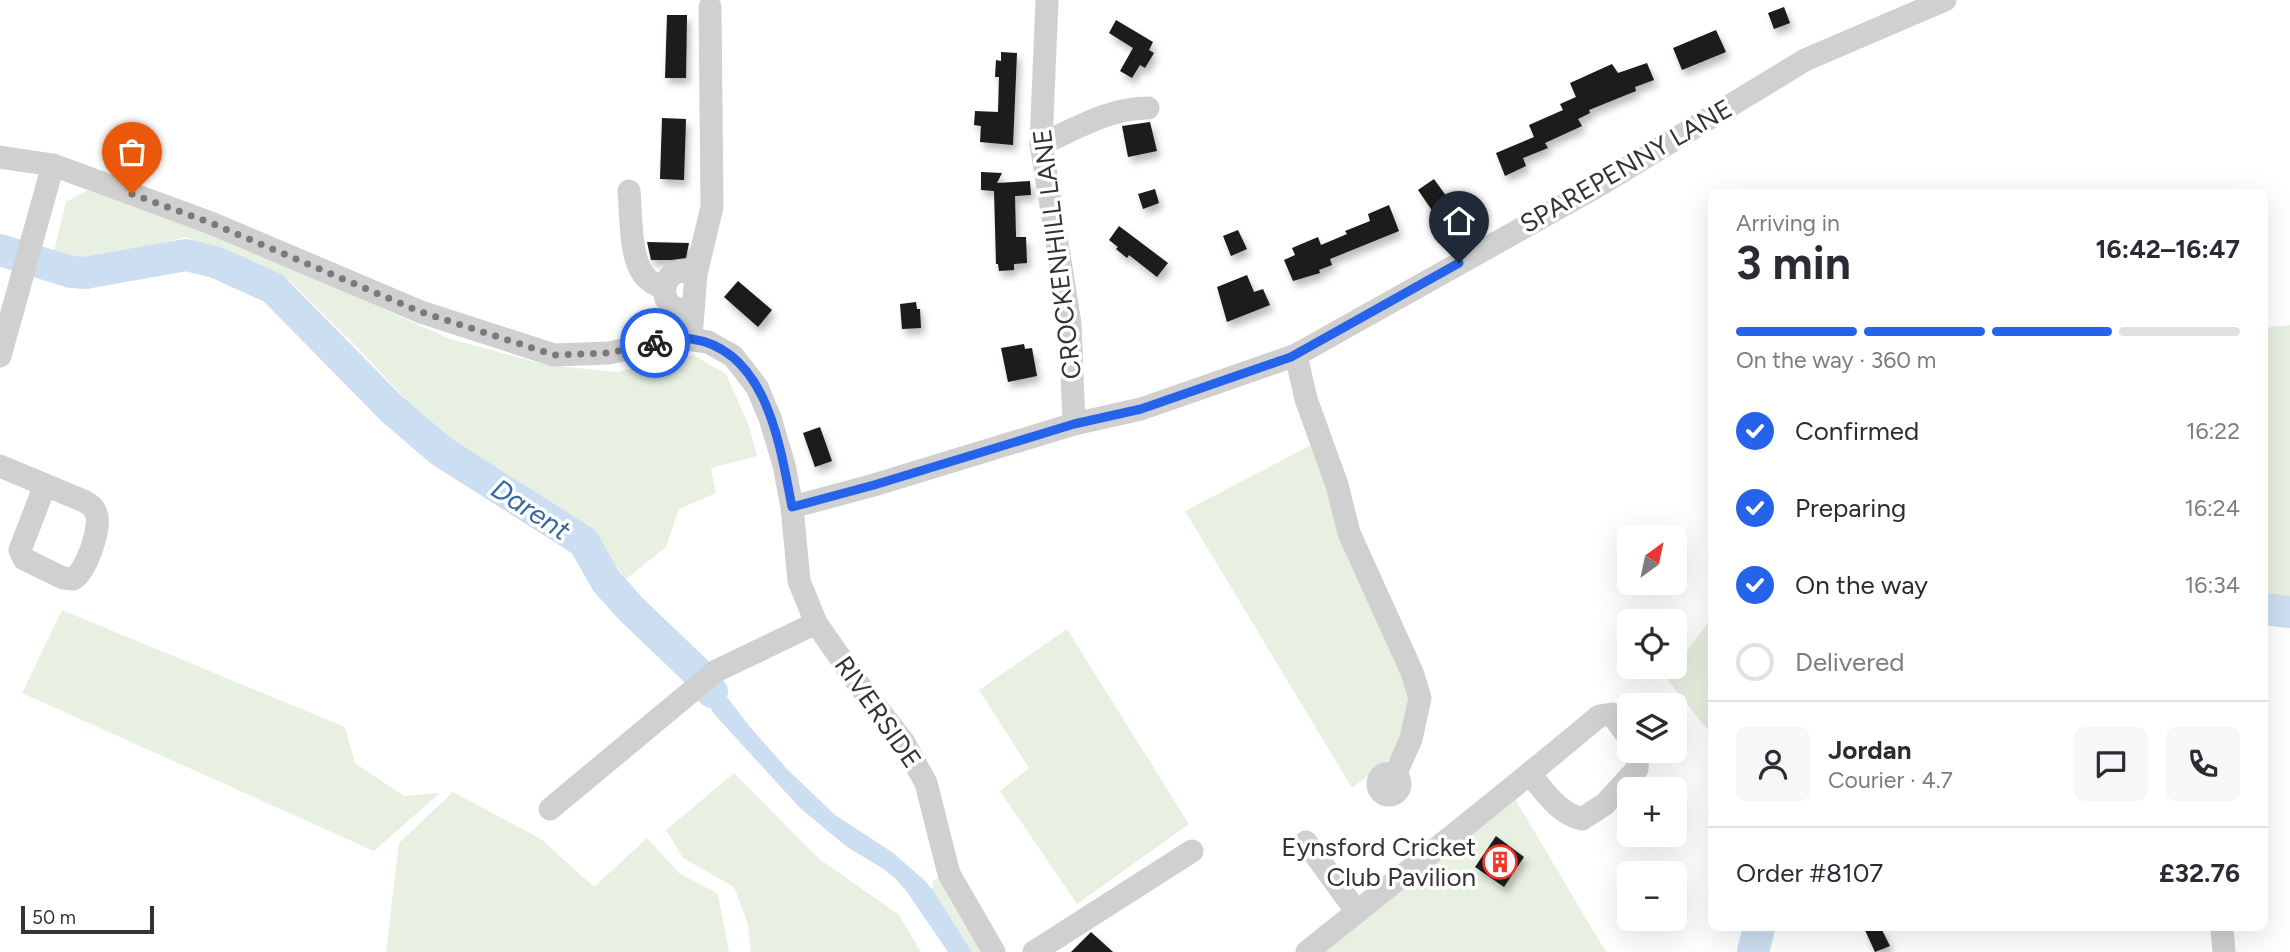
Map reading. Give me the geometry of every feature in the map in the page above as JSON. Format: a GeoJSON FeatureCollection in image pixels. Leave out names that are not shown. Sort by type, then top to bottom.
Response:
{"type":"FeatureCollection","features":[{"type":"Feature","properties":{"kind":"street","name":"CROCKENHILL LANE"},"geometry":{"type":"LineString","coordinates":[[1047,0],[1041,144],[1070,323],[1074,424]]}},
{"type":"Feature","properties":{"kind":"street","name":"SPAREPENNY LANE"},"geometry":{"type":"LineString","coordinates":[[792,507],[1074,424],[1141,409],[1296,355],[1603,183],[1805,60],[1945,0]]}},
{"type":"Feature","properties":{"kind":"street"},"geometry":{"type":"LineString","coordinates":[[0,157],[53,165],[211,223],[421,312],[554,355],[609,353],[678,338],[691,338],[696,274],[712,207],[710,7]]}},
{"type":"Feature","properties":{"kind":"street"},"geometry":{"type":"LineString","coordinates":[[1041,144],[1113,112],[1128,108],[1148,108]]}},
{"type":"Feature","properties":{"kind":"street"},"geometry":{"type":"LineString","coordinates":[[0,356],[53,165]]}},
{"type":"Feature","properties":{"kind":"street"},"geometry":{"type":"LineString","coordinates":[[629,191],[636,258],[648,280],[664,288]]}},
{"type":"Feature","properties":{"kind":"street"},"geometry":{"type":"LineString","coordinates":[[692,308],[684,310],[671,305],[665,298],[664,288],[667,280],[674,274],[696,274]]}},
{"type":"Feature","properties":{"kind":"street","name":"RIVERSIDE"},"geometry":{"type":"LineString","coordinates":[[691,338],[708,342],[733,356],[757,387],[774,429],[784,465],[792,507],[799,581],[816,623],[862,689],[903,741],[926,783],[949,874],[994,952]]}},
{"type":"Feature","properties":{"kind":"street"},"geometry":{"type":"LineString","coordinates":[[1296,355],[1306,399],[1337,485],[1349,533],[1412,672],[1420,698],[1411,739],[1395,775]]}},
{"type":"Feature","properties":{"kind":"street"},"geometry":{"type":"LineString","coordinates":[[0,466],[45,485]]}},
{"type":"Feature","properties":{"kind":"street"},"geometry":{"type":"LineString","coordinates":[[550,809],[716,671],[816,623]]}},
{"type":"Feature","properties":{"kind":"street"},"geometry":{"type":"LineString","coordinates":[[1307,952],[1599,716],[1612,714],[1617,721]]}},
{"type":"Feature","properties":{"kind":"street"},"geometry":{"type":"LineString","coordinates":[[1530,774],[1554,803],[1569,816],[1582,819],[1605,804],[1637,769],[1637,763]]}},
{"type":"Feature","properties":{"kind":"street"},"geometry":{"type":"LineString","coordinates":[[1306,842],[1357,912]]}},
{"type":"Feature","properties":{"kind":"street"},"geometry":{"type":"LineString","coordinates":[[1034,952],[1192,851]]}},
{"type":"Feature","properties":{"kind":"street"},"geometry":{"type":"LineString","coordinates":[[2222,931],[2224,952]]}},
{"type":"Feature","properties":{"kind":"green space"},"geometry":{"type":"Polygon","coordinates":[[[88,190],[253,250],[450,339],[547,365],[616,372],[693,355],[726,374],[749,426],[757,456],[711,468],[716,493],[679,509],[666,547],[626,579],[588,529],[448,445],[358,348],[289,280],[186,237],[85,264],[53,256],[66,202],[88,190]]]}},
{"type":"Feature","properties":{"kind":"green space"},"geometry":{"type":"Polygon","coordinates":[[[2290,325],[2290,603],[2268,600],[2268,328],[2290,325]]]}},
{"type":"Feature","properties":{"kind":"green space"},"geometry":{"type":"Polygon","coordinates":[[[1313,444],[1410,679],[1412,718],[1401,750],[1352,788],[1185,511],[1313,444]]]}},
{"type":"Feature","properties":{"kind":"green space"},"geometry":{"type":"Polygon","coordinates":[[[62,610],[345,727],[355,763],[404,796],[440,793],[374,851],[22,693],[62,610]]]}},
{"type":"Feature","properties":{"kind":"green space"},"geometry":{"type":"Polygon","coordinates":[[[1708,622],[1708,730],[1687,704],[1687,693],[1678,693],[1667,679],[1687,679],[1687,651],[1708,622]]]}},
{"type":"Feature","properties":{"kind":"green space"},"geometry":{"type":"Polygon","coordinates":[[[1067,629],[1189,824],[1077,904],[1000,791],[1029,768],[979,690],[1067,629]]]}},
{"type":"Feature","properties":{"kind":"green space"},"geometry":{"type":"Polygon","coordinates":[[[734,773],[818,858],[899,915],[921,952],[751,952],[748,924],[734,887],[683,858],[666,830],[734,773]]]}},
{"type":"Feature","properties":{"kind":"green space"},"geometry":{"type":"Polygon","coordinates":[[[453,792],[541,839],[594,887],[647,838],[679,873],[718,894],[729,952],[386,952],[399,843],[453,792]]]}},
{"type":"Feature","properties":{"kind":"green space"},"geometry":{"type":"Polygon","coordinates":[[[1515,799],[1606,952],[1320,952],[1515,799]]]}},
{"type":"Feature","properties":{"kind":"green space"},"geometry":{"type":"Polygon","coordinates":[[[942,877],[986,952],[972,952],[933,890],[932,881],[942,877]]]}},
{"type":"Feature","properties":{"kind":"water"},"geometry":{"type":"Polygon","coordinates":[[[0,239],[85,264],[90,289],[0,263],[0,239]]]}},
{"type":"Feature","properties":{"kind":"water"},"geometry":{"type":"Polygon","coordinates":[[[691,657],[715,677],[720,688],[750,727],[788,770],[835,815],[892,852],[923,879],[933,890],[972,952],[948,952],[895,878],[847,847],[800,808],[715,715],[703,690],[678,667],[691,657]]]}},
{"type":"Feature","properties":{"kind":"building"},"geometry":{"type":"Polygon","coordinates":[[[1784,7],[1790,23],[1774,29],[1768,13],[1784,7]]]}},
{"type":"Feature","properties":{"kind":"building"},"geometry":{"type":"Polygon","coordinates":[[[667,15],[687,15],[686,78],[665,78],[667,15]]]}},
{"type":"Feature","properties":{"kind":"building"},"geometry":{"type":"Polygon","coordinates":[[[1116,20],[1153,42],[1149,50],[1154,53],[1145,68],[1140,65],[1132,78],[1120,71],[1133,48],[1109,33],[1116,20]]]}},
{"type":"Feature","properties":{"kind":"building"},"geometry":{"type":"Polygon","coordinates":[[[1716,30],[1726,52],[1682,70],[1673,48],[1716,30]]]}},
{"type":"Feature","properties":{"kind":"building"},"geometry":{"type":"Polygon","coordinates":[[[1001,52],[1017,53],[1013,145],[980,142],[981,126],[974,125],[975,111],[998,112],[999,77],[995,77],[996,60],[1001,61],[1001,52]]]}},
{"type":"Feature","properties":{"kind":"building"},"geometry":{"type":"Polygon","coordinates":[[[1647,63],[1654,80],[1635,87],[1636,91],[1589,110],[1590,113],[1578,119],[1582,126],[1545,143],[1548,148],[1523,158],[1526,166],[1505,176],[1496,153],[1534,137],[1529,125],[1563,110],[1560,104],[1576,97],[1570,83],[1612,64],[1618,73],[1647,63]]]}},
{"type":"Feature","properties":{"kind":"building"},"geometry":{"type":"Polygon","coordinates":[[[662,118],[686,119],[684,180],[660,179],[662,118]]]}},
{"type":"Feature","properties":{"kind":"building"},"geometry":{"type":"Polygon","coordinates":[[[1150,122],[1157,151],[1128,157],[1122,126],[1150,122]]]}},
{"type":"Feature","properties":{"kind":"building"},"geometry":{"type":"Polygon","coordinates":[[[981,172],[1002,173],[997,183],[1030,181],[1031,195],[1015,196],[1016,237],[1026,237],[1027,263],[1014,264],[1014,270],[999,271],[996,264],[994,191],[981,190],[981,172]]]}},
{"type":"Feature","properties":{"kind":"building"},"geometry":{"type":"Polygon","coordinates":[[[1434,179],[1454,207],[1438,219],[1418,190],[1434,179]]]}},
{"type":"Feature","properties":{"kind":"building"},"geometry":{"type":"Polygon","coordinates":[[[1155,189],[1159,203],[1143,209],[1138,194],[1155,189]]]}},
{"type":"Feature","properties":{"kind":"building"},"geometry":{"type":"Polygon","coordinates":[[[1389,205],[1399,231],[1330,259],[1332,265],[1319,270],[1320,273],[1293,281],[1284,260],[1295,255],[1292,248],[1318,237],[1321,245],[1347,234],[1345,231],[1370,221],[1368,214],[1389,205]]]}},
{"type":"Feature","properties":{"kind":"building"},"geometry":{"type":"Polygon","coordinates":[[[1119,226],[1168,263],[1157,277],[1129,255],[1127,258],[1109,240],[1119,226]]]}},
{"type":"Feature","properties":{"kind":"building"},"geometry":{"type":"Polygon","coordinates":[[[1238,230],[1247,249],[1231,256],[1223,236],[1238,230]]]}},
{"type":"Feature","properties":{"kind":"building"},"geometry":{"type":"Polygon","coordinates":[[[647,242],[689,243],[686,258],[651,260],[647,242]]]}},
{"type":"Feature","properties":{"kind":"building"},"geometry":{"type":"Polygon","coordinates":[[[1247,275],[1254,292],[1263,289],[1270,305],[1227,322],[1217,287],[1247,275]]]}},
{"type":"Feature","properties":{"kind":"building"},"geometry":{"type":"Polygon","coordinates":[[[738,281],[772,310],[758,327],[724,297],[738,281]]]}},
{"type":"Feature","properties":{"kind":"building"},"geometry":{"type":"Polygon","coordinates":[[[916,302],[917,309],[920,309],[921,328],[902,329],[900,304],[916,302]]]}},
{"type":"Feature","properties":{"kind":"building"},"geometry":{"type":"Polygon","coordinates":[[[1024,344],[1025,349],[1032,348],[1037,376],[1008,382],[1001,348],[1024,344]]]}},
{"type":"Feature","properties":{"kind":"building"},"geometry":{"type":"Polygon","coordinates":[[[820,427],[832,461],[815,467],[803,433],[820,427]]]}},
{"type":"Feature","properties":{"kind":"building","name":"Eynsford Cricket Club Pavilion"},"geometry":{"type":"Polygon","coordinates":[[[1496,836],[1524,857],[1504,887],[1475,867],[1496,836]]]}},
{"type":"Feature","properties":{"kind":"building"},"geometry":{"type":"Polygon","coordinates":[[[1865,931],[1882,931],[1890,946],[1875,952],[1865,931]]]}},
{"type":"Feature","properties":{"kind":"building"},"geometry":{"type":"Polygon","coordinates":[[[1091,932],[1113,952],[1071,952],[1091,932]]]}},
{"type":"Feature","properties":{"kind":"waterway","name":"Darent"},"geometry":{"type":"LineString","coordinates":[[0,250],[71,272],[85,273],[186,255],[215,262],[273,288],[392,409],[441,451],[584,542],[606,581],[631,609],[698,673],[712,692]]}},
{"type":"Feature","properties":{"kind":"waterway","name":"Darent"},"geometry":{"type":"LineString","coordinates":[[2268,609],[2290,612]]}},
{"type":"Feature","properties":{"kind":"waterway","name":"Darent"},"geometry":{"type":"LineString","coordinates":[[1753,952],[1758,931]]}},
{"type":"Feature","properties":{"kind":"way so far"},"geometry":{"type":"LineString","coordinates":[[132,194],[211,223],[421,312],[554,355],[609,353],[655,343]]}},
{"type":"Feature","properties":{"kind":"place","name":"Eynsford Cricket Club Pavilion"},"geometry":{"type":"Point","coordinates":[1500,862]}},
{"type":"Feature","properties":{"kind":"route"},"geometry":{"type":"LineString","coordinates":[[655,343],[691,338],[708,342],[733,356],[757,387],[770,418],[784,465],[792,507],[1074,424],[1141,409],[1291,357],[1459,263]]}}]}
